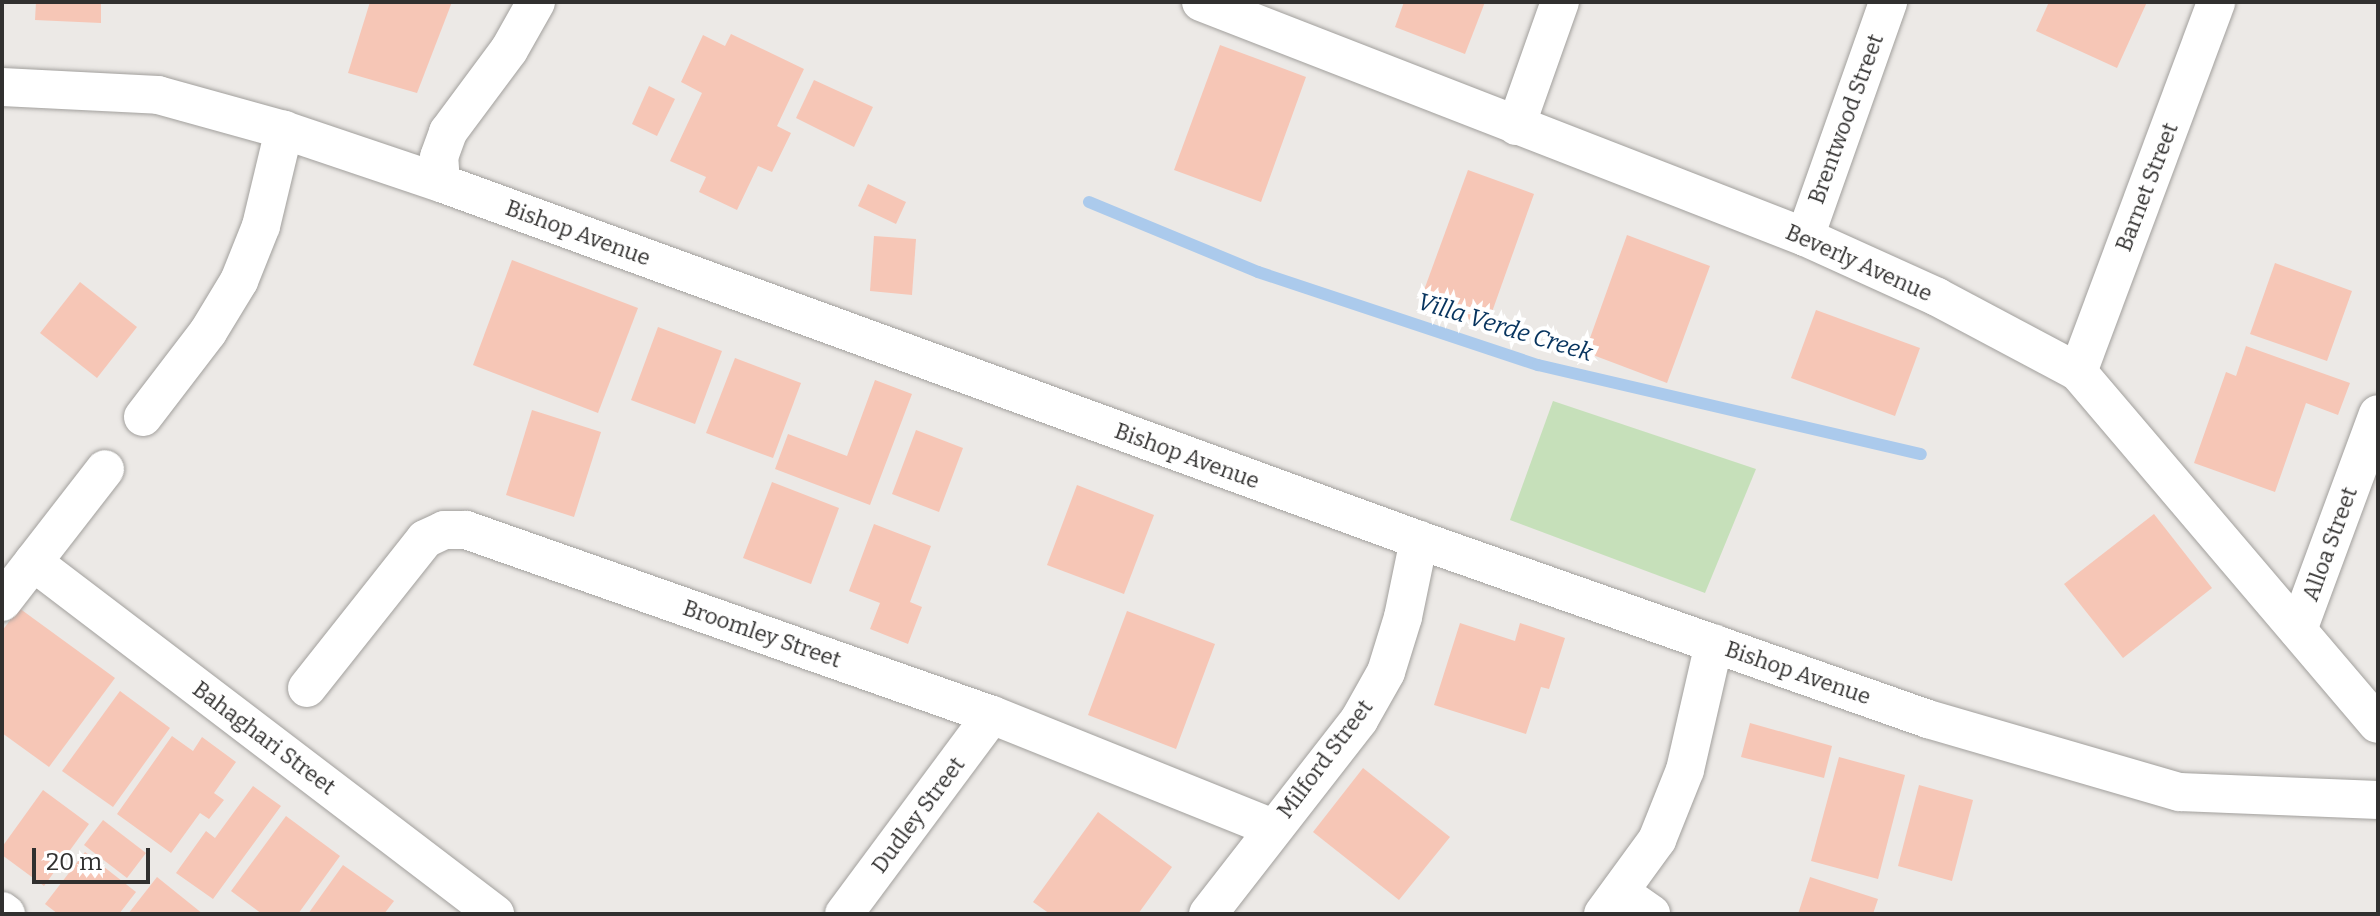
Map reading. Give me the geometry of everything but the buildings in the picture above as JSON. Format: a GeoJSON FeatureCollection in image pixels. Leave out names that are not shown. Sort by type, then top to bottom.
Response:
{"type":"FeatureCollection","features":[{"type":"Feature","properties":{"kind":"street"},"geometry":{"type":"LineString","coordinates":[[441,183],[439,157],[448,132],[509,50],[536,2]]}},
{"type":"Feature","properties":{"kind":"street"},"geometry":{"type":"LineString","coordinates":[[1516,126],[1560,2]]}},
{"type":"Feature","properties":{"kind":"street","name":"Brentwood Street"},"geometry":{"type":"LineString","coordinates":[[1805,237],[1888,2]]}},
{"type":"Feature","properties":{"kind":"street","name":"Barnet Street"},"geometry":{"type":"LineString","coordinates":[[2078,372],[2216,2]]}},
{"type":"Feature","properties":{"kind":"street","name":"Beverly Avenue"},"geometry":{"type":"LineString","coordinates":[[1226,6],[1516,126],[1805,237],[1937,297],[2078,372],[2378,724]]}},
{"type":"Feature","properties":{"kind":"street","name":"Bishop Avenue"},"geometry":{"type":"LineString","coordinates":[[2,87],[158,95],[284,130],[441,183],[1419,540],[1928,719],[2180,792],[2378,800]]}},
{"type":"Feature","properties":{"kind":"street"},"geometry":{"type":"LineString","coordinates":[[143,417],[208,332],[239,281],[261,226],[284,130]]}},
{"type":"Feature","properties":{"kind":"street","name":"Alloa Street"},"geometry":{"type":"LineString","coordinates":[[2298,630],[2378,414]]}},
{"type":"Feature","properties":{"kind":"street"},"geometry":{"type":"LineString","coordinates":[[2,602],[105,469]]}},
{"type":"Feature","properties":{"kind":"street","name":"Broomley Street"},"geometry":{"type":"LineString","coordinates":[[307,688],[425,539],[444,530],[466,530],[992,715],[1273,828]]}},
{"type":"Feature","properties":{"kind":"street","name":"Milford Street"},"geometry":{"type":"LineString","coordinates":[[1208,914],[1359,720],[1386,672],[1403,617],[1419,540]]}},
{"type":"Feature","properties":{"kind":"street","name":"Bahaghari Street"},"geometry":{"type":"LineString","coordinates":[[33,562],[495,914]]}},
{"type":"Feature","properties":{"kind":"street"},"geometry":{"type":"LineString","coordinates":[[1651,914],[1612,903],[1657,840],[1685,770],[1714,643]]}},
{"type":"Feature","properties":{"kind":"street","name":"Dudley Street"},"geometry":{"type":"LineString","coordinates":[[844,914],[992,715]]}},
{"type":"Feature","properties":{"kind":"green space"},"geometry":{"type":"Polygon","coordinates":[[[1553,401],[1756,469],[1705,593],[1510,520],[1553,401]]]}},
{"type":"Feature","properties":{"kind":"waterway","name":"Villa Verde Creek"},"geometry":{"type":"LineString","coordinates":[[1089,202],[1258,272],[1538,365],[1921,454]]}}]}
